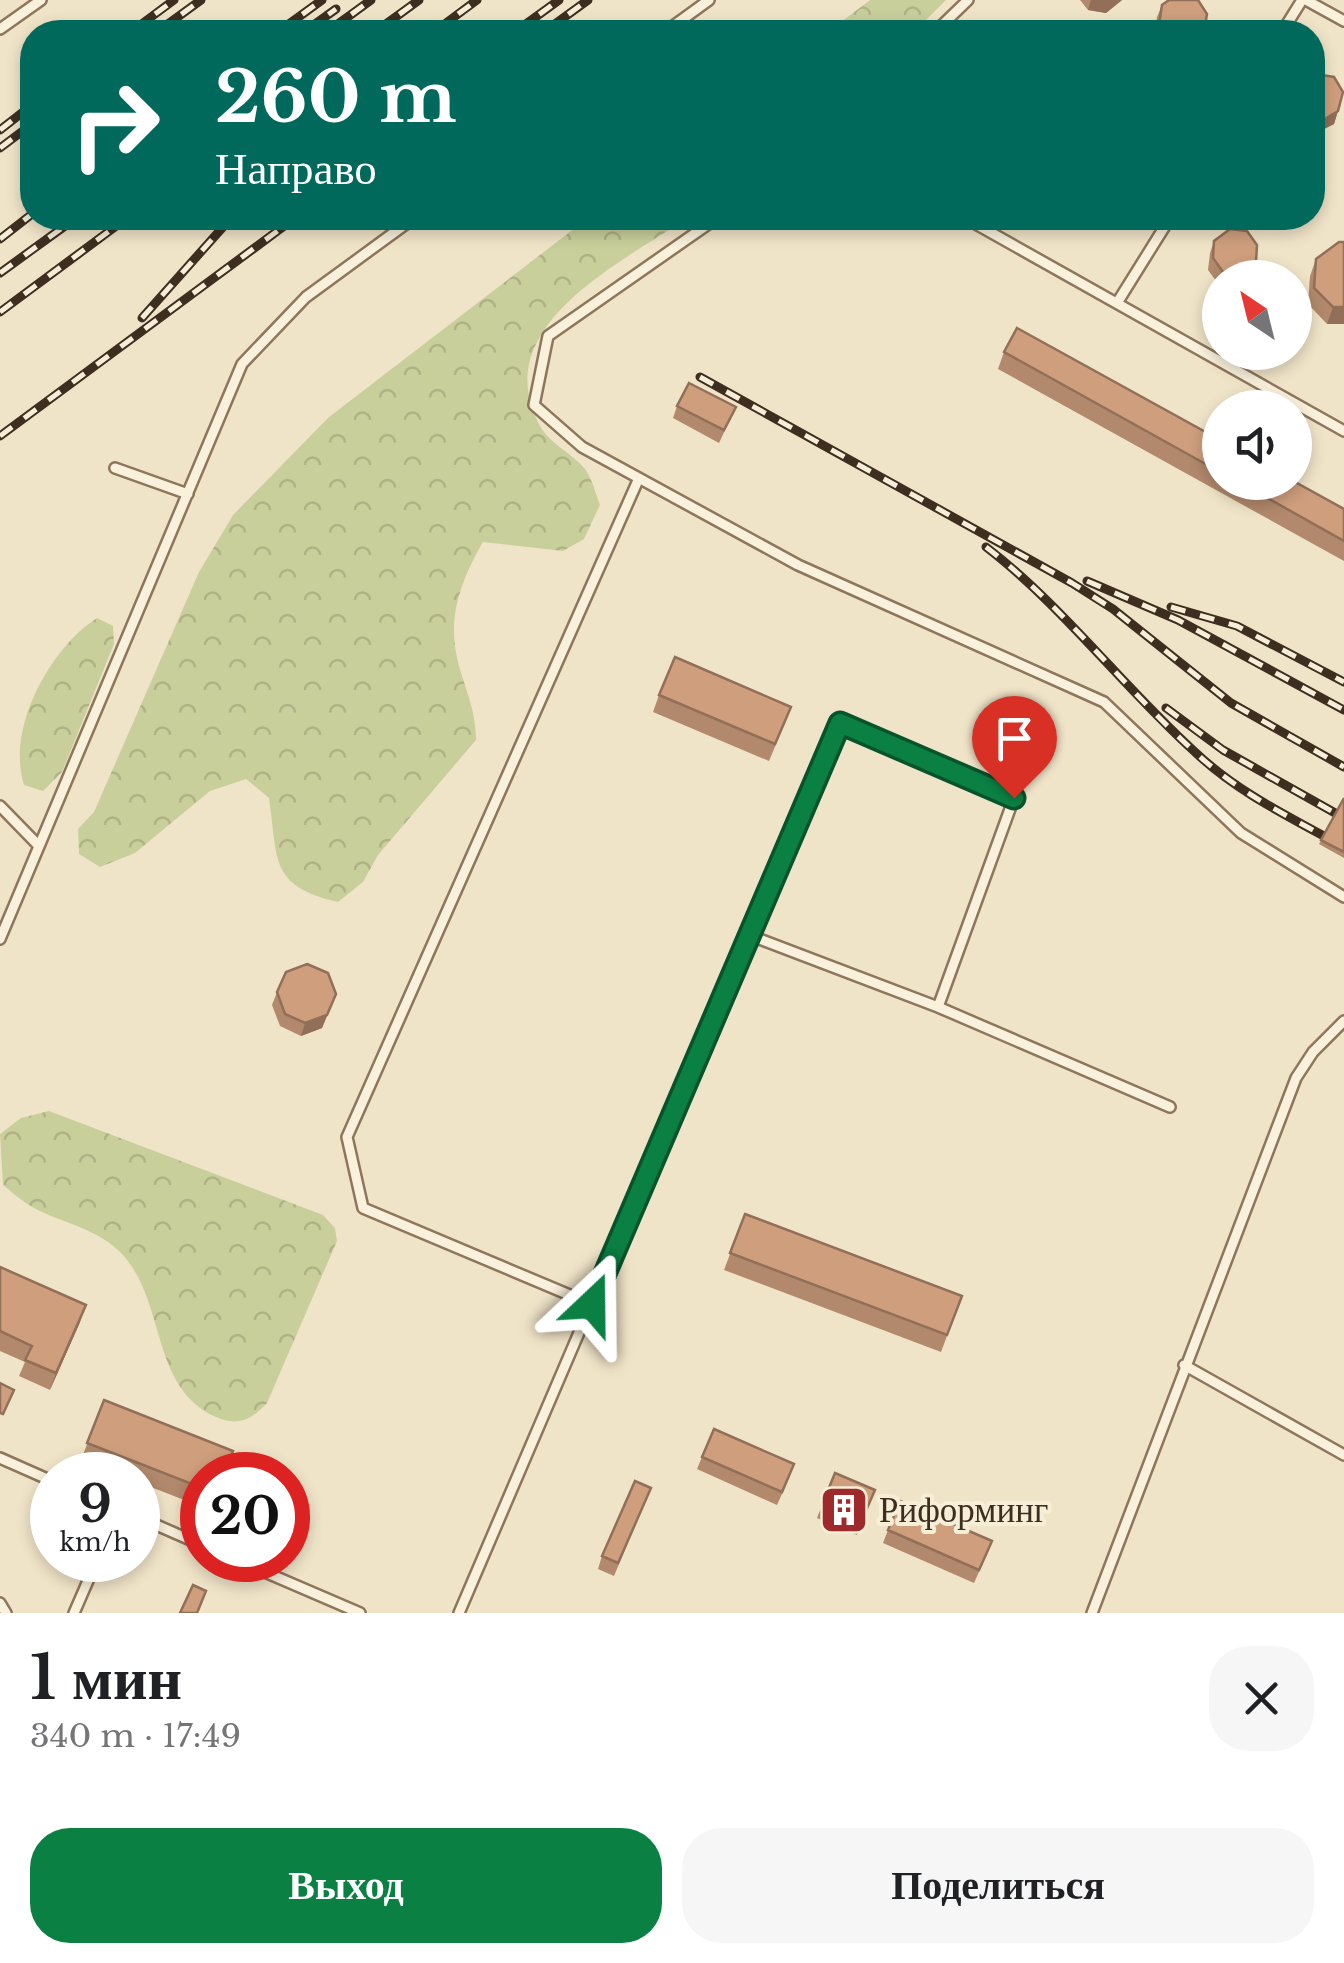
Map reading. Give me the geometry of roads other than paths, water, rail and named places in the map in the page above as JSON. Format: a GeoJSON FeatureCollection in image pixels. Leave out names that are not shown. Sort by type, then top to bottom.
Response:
{"type":"FeatureCollection","features":[{"type":"Feature","properties":{"kind":"lane"},"geometry":{"type":"LineString","coordinates":[[0,29],[42,0]]}},
{"type":"Feature","properties":{"kind":"lane"},"geometry":{"type":"LineString","coordinates":[[680,20],[708,0]]}},
{"type":"Feature","properties":{"kind":"lane"},"geometry":{"type":"LineString","coordinates":[[947,20],[968,0]]}},
{"type":"Feature","properties":{"kind":"lane"},"geometry":{"type":"LineString","coordinates":[[1304,0],[1344,21]]}},
{"type":"Feature","properties":{"kind":"lane"},"geometry":{"type":"LineString","coordinates":[[0,939],[242,364],[306,298],[398,230]]}},
{"type":"Feature","properties":{"kind":"lane"},"geometry":{"type":"LineString","coordinates":[[700,230],[548,336],[534,405],[582,447],[798,565],[1104,702],[1242,832],[1344,896]]}},
{"type":"Feature","properties":{"kind":"lane"},"geometry":{"type":"LineString","coordinates":[[987,230],[1344,431]]}},
{"type":"Feature","properties":{"kind":"lane"},"geometry":{"type":"LineString","coordinates":[[1117,303],[1163,230]]}},
{"type":"Feature","properties":{"kind":"lane"},"geometry":{"type":"LineString","coordinates":[[115,468],[188,494]]}},
{"type":"Feature","properties":{"kind":"lane"},"geometry":{"type":"LineString","coordinates":[[592,1304],[363,1208],[347,1137],[639,478]]}},
{"type":"Feature","properties":{"kind":"lane"},"geometry":{"type":"LineString","coordinates":[[459,1613],[840,723],[1014,798],[938,1007]]}},
{"type":"Feature","properties":{"kind":"lane"},"geometry":{"type":"LineString","coordinates":[[0,806],[39,846]]}},
{"type":"Feature","properties":{"kind":"lane"},"geometry":{"type":"LineString","coordinates":[[749,935],[938,1007],[1170,1107]]}},
{"type":"Feature","properties":{"kind":"lane"},"geometry":{"type":"LineString","coordinates":[[1092,1613],[1296,1078],[1313,1052],[1344,1022]]}},
{"type":"Feature","properties":{"kind":"lane"},"geometry":{"type":"LineString","coordinates":[[1184,1366],[1344,1455]]}},
{"type":"Feature","properties":{"kind":"lane"},"geometry":{"type":"LineString","coordinates":[[0,1458],[30,1471]]}},
{"type":"Feature","properties":{"kind":"lane"},"geometry":{"type":"LineString","coordinates":[[74,1613],[87,1582]]}},
{"type":"Feature","properties":{"kind":"lane"},"geometry":{"type":"LineString","coordinates":[[288,1582],[360,1613]]}},
{"type":"Feature","properties":{"kind":"lane"},"geometry":{"type":"LineString","coordinates":[[0,1604],[6,1613]]}},
{"type":"Feature","properties":{"kind":"railway"},"geometry":{"type":"LineString","coordinates":[[147,20],[174,0]]}},
{"type":"Feature","properties":{"kind":"railway"},"geometry":{"type":"LineString","coordinates":[[174,20],[201,0]]}},
{"type":"Feature","properties":{"kind":"railway"},"geometry":{"type":"LineString","coordinates":[[294,20],[322,0]]}},
{"type":"Feature","properties":{"kind":"railway"},"geometry":{"type":"LineString","coordinates":[[344,20],[371,0]]}},
{"type":"Feature","properties":{"kind":"railway"},"geometry":{"type":"LineString","coordinates":[[392,20],[419,0]]}},
{"type":"Feature","properties":{"kind":"railway"},"geometry":{"type":"LineString","coordinates":[[450,20],[477,0]]}},
{"type":"Feature","properties":{"kind":"railway"},"geometry":{"type":"LineString","coordinates":[[532,20],[559,0]]}},
{"type":"Feature","properties":{"kind":"railway"},"geometry":{"type":"LineString","coordinates":[[560,20],[588,0]]}},
{"type":"Feature","properties":{"kind":"railway"},"geometry":{"type":"LineString","coordinates":[[321,20],[336,9]]}},
{"type":"Feature","properties":{"kind":"railway"},"geometry":{"type":"LineString","coordinates":[[0,130],[20,114]]}},
{"type":"Feature","properties":{"kind":"railway"},"geometry":{"type":"LineString","coordinates":[[0,148],[20,133]]}},
{"type":"Feature","properties":{"kind":"railway"},"geometry":{"type":"LineString","coordinates":[[0,239],[20,223]]}},
{"type":"Feature","properties":{"kind":"railway"},"geometry":{"type":"LineString","coordinates":[[0,273],[59,230]]}},
{"type":"Feature","properties":{"kind":"railway"},"geometry":{"type":"LineString","coordinates":[[0,312],[111,230]]}},
{"type":"Feature","properties":{"kind":"railway"},"geometry":{"type":"LineString","coordinates":[[142,318],[220,230]]}},
{"type":"Feature","properties":{"kind":"railway"},"geometry":{"type":"LineString","coordinates":[[0,436],[279,230]]}},
{"type":"Feature","properties":{"kind":"railway"},"geometry":{"type":"LineString","coordinates":[[700,377],[1072,583],[1113,609],[1231,703],[1344,767]]}},
{"type":"Feature","properties":{"kind":"railway"},"geometry":{"type":"LineString","coordinates":[[986,547],[1041,595],[1212,767],[1266,804],[1344,847]]}},
{"type":"Feature","properties":{"kind":"railway"},"geometry":{"type":"LineString","coordinates":[[1087,581],[1178,620],[1344,710]]}},
{"type":"Feature","properties":{"kind":"railway"},"geometry":{"type":"LineString","coordinates":[[1171,607],[1237,626],[1344,682]]}},
{"type":"Feature","properties":{"kind":"railway"},"geometry":{"type":"LineString","coordinates":[[1166,708],[1223,750],[1344,818]]}},
{"type":"Feature","properties":{"kind":"place","name":"Риформинг"},"geometry":{"type":"Point","coordinates":[844,1510]}}]}
